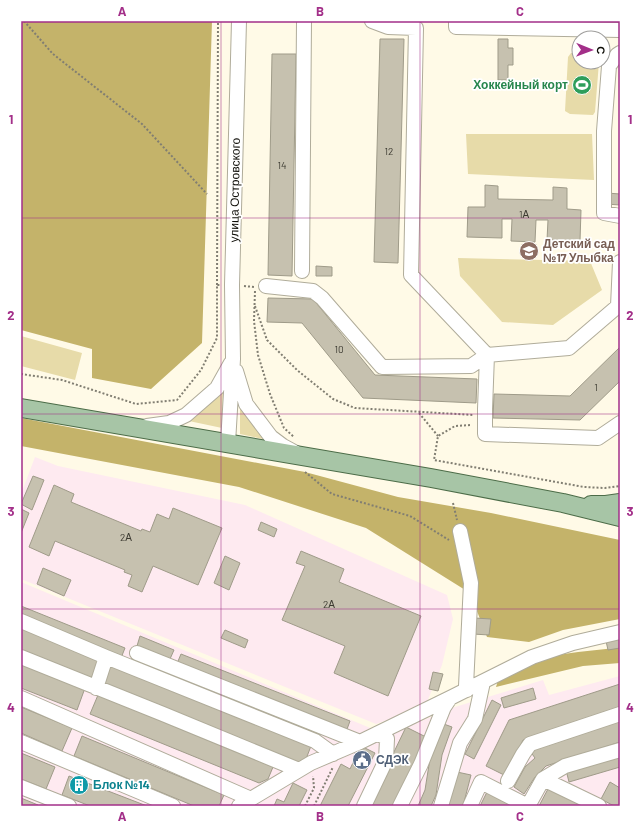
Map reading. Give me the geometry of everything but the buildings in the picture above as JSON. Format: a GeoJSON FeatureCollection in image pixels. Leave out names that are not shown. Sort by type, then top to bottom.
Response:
{"type":"FeatureCollection","features":[{"type":"Feature","properties":{"kind":"main road"},"geometry":{"type":"LineString","coordinates":[[21,408],[228,443],[303,464],[563,503],[606,505],[620,503]]}},
{"type":"Feature","properties":{"kind":"main road"},"geometry":{"type":"LineString","coordinates":[[563,503],[620,518]]}},
{"type":"Feature","properties":{"kind":"street","name":"улица Островского"},"geometry":{"type":"LineString","coordinates":[[233,359],[232,285],[239,21]]}},
{"type":"Feature","properties":{"kind":"street"},"geometry":{"type":"LineString","coordinates":[[302,271],[304,21]]}},
{"type":"Feature","properties":{"kind":"street"},"geometry":{"type":"LineString","coordinates":[[372,21],[388,27],[416,28],[411,275],[487,355],[485,434],[598,438],[620,423]]}},
{"type":"Feature","properties":{"kind":"street"},"geometry":{"type":"LineString","coordinates":[[456,21],[456,27],[524,25],[620,30]]}},
{"type":"Feature","properties":{"kind":"street"},"geometry":{"type":"LineString","coordinates":[[620,53],[609,66],[604,131],[604,213],[620,216]]}},
{"type":"Feature","properties":{"kind":"street"},"geometry":{"type":"LineString","coordinates":[[260,286],[313,291],[322,298],[382,367],[471,366],[487,355],[569,348],[619,306],[620,262]]}},
{"type":"Feature","properties":{"kind":"street"},"geometry":{"type":"LineString","coordinates":[[137,427],[169,423],[186,415],[217,388],[233,359]]}},
{"type":"Feature","properties":{"kind":"street"},"geometry":{"type":"LineString","coordinates":[[228,443],[233,359]]}},
{"type":"Feature","properties":{"kind":"street"},"geometry":{"type":"LineString","coordinates":[[233,359],[246,404],[271,436],[303,464]]}},
{"type":"Feature","properties":{"kind":"street"},"geometry":{"type":"LineString","coordinates":[[460,531],[471,583],[466,659],[467,690]]}},
{"type":"Feature","properties":{"kind":"street"},"geometry":{"type":"LineString","coordinates":[[21,621],[106,657],[315,741],[334,754]]}},
{"type":"Feature","properties":{"kind":"street"},"geometry":{"type":"LineString","coordinates":[[21,698],[245,802],[305,767],[360,742],[532,657],[573,643],[620,632]]}},
{"type":"Feature","properties":{"kind":"street"},"geometry":{"type":"LineString","coordinates":[[137,653],[360,742]]}},
{"type":"Feature","properties":{"kind":"street"},"geometry":{"type":"LineString","coordinates":[[21,657],[163,714],[305,767]]}},
{"type":"Feature","properties":{"kind":"street"},"geometry":{"type":"LineString","coordinates":[[96,688],[106,657]]}},
{"type":"Feature","properties":{"kind":"street"},"geometry":{"type":"LineString","coordinates":[[441,806],[460,743],[475,719],[483,682]]}},
{"type":"Feature","properties":{"kind":"street"},"geometry":{"type":"LineString","coordinates":[[400,806],[421,764],[444,707],[450,698]]}},
{"type":"Feature","properties":{"kind":"street"},"geometry":{"type":"LineString","coordinates":[[508,781],[530,744],[620,714]]}},
{"type":"Feature","properties":{"kind":"street"},"geometry":{"type":"LineString","coordinates":[[364,806],[386,760],[387,739],[378,733]]}},
{"type":"Feature","properties":{"kind":"street"},"geometry":{"type":"LineString","coordinates":[[21,742],[173,806]]}},
{"type":"Feature","properties":{"kind":"street"},"geometry":{"type":"LineString","coordinates":[[470,806],[481,782],[528,806],[543,778],[565,766],[620,750]]}},
{"type":"Feature","properties":{"kind":"street"},"geometry":{"type":"LineString","coordinates":[[410,806],[420,783],[421,764]]}},
{"type":"Feature","properties":{"kind":"street"},"geometry":{"type":"LineString","coordinates":[[543,778],[599,806]]}},
{"type":"Feature","properties":{"kind":"street"},"geometry":{"type":"LineString","coordinates":[[21,787],[69,806]]}},
{"type":"Feature","properties":{"kind":"path"},"geometry":{"type":"LineString","coordinates":[[24,21],[53,54],[142,124],[207,194]]}},
{"type":"Feature","properties":{"kind":"path"},"geometry":{"type":"LineString","coordinates":[[21,374],[62,380],[136,404],[177,400],[200,370],[217,338],[218,21]]}},
{"type":"Feature","properties":{"kind":"path"},"geometry":{"type":"LineString","coordinates":[[217,285],[232,285]]}},
{"type":"Feature","properties":{"kind":"path"},"geometry":{"type":"LineString","coordinates":[[260,286],[254,305],[254,321],[258,355],[270,394],[284,428],[295,438]]}},
{"type":"Feature","properties":{"kind":"path"},"geometry":{"type":"LineString","coordinates":[[254,305],[267,340],[297,370],[333,399],[356,408],[485,416]]}},
{"type":"Feature","properties":{"kind":"path"},"geometry":{"type":"LineString","coordinates":[[417,412],[438,436],[434,460],[584,487],[605,488],[620,486]]}},
{"type":"Feature","properties":{"kind":"path"},"geometry":{"type":"LineString","coordinates":[[438,436],[455,426],[470,426]]}},
{"type":"Feature","properties":{"kind":"path"},"geometry":{"type":"LineString","coordinates":[[303,464],[332,494],[410,516],[460,546],[464,552]]}},
{"type":"Feature","properties":{"kind":"path"},"geometry":{"type":"LineString","coordinates":[[453,503],[460,531]]}},
{"type":"Feature","properties":{"kind":"path"},"geometry":{"type":"LineString","coordinates":[[314,806],[334,766],[334,754]]}},
{"type":"Feature","properties":{"kind":"path"},"geometry":{"type":"LineString","coordinates":[[305,767],[314,788],[305,806]]}},
{"type":"Feature","properties":{"kind":"shaded area"},"geometry":{"type":"Polygon","coordinates":[[[21,21],[212,21],[202,343],[151,389],[92,378],[92,349],[21,330],[21,21]]]}},
{"type":"Feature","properties":{"kind":"shaded area","name":"Хоккейный корт"},"geometry":{"type":"Polygon","coordinates":[[[571,53],[571,70],[598,70],[595,112],[593,115],[570,114],[565,111],[568,57],[571,53]]]}},
{"type":"Feature","properties":{"kind":"shaded area"},"geometry":{"type":"Polygon","coordinates":[[[466,134],[592,134],[594,180],[468,174],[466,134]]]}},
{"type":"Feature","properties":{"kind":"shaded area"},"geometry":{"type":"Polygon","coordinates":[[[458,258],[590,261],[602,290],[553,325],[502,322],[460,276],[458,258]]]}},
{"type":"Feature","properties":{"kind":"shaded area"},"geometry":{"type":"Polygon","coordinates":[[[21,336],[82,353],[75,380],[21,366],[21,336]]]}},
{"type":"Feature","properties":{"kind":"shaded area"},"geometry":{"type":"Polygon","coordinates":[[[223,390],[222,428],[189,421],[223,390]]]}},
{"type":"Feature","properties":{"kind":"shaded area"},"geometry":{"type":"Polygon","coordinates":[[[240,401],[267,440],[240,434],[240,401]]]}},
{"type":"Feature","properties":{"kind":"shaded area"},"geometry":{"type":"Polygon","coordinates":[[[21,418],[305,472],[398,497],[491,513],[620,540],[620,619],[563,630],[529,642],[487,637],[470,593],[366,528],[239,487],[21,446],[21,418]]]}},
{"type":"Feature","properties":{"kind":"shaded area"},"geometry":{"type":"Polygon","coordinates":[[[35,457],[58,466],[245,505],[447,595],[453,619],[442,665],[425,707],[376,724],[21,579],[21,494],[35,457]]]}},
{"type":"Feature","properties":{"kind":"shaded area"},"geometry":{"type":"Polygon","coordinates":[[[21,582],[387,735],[455,707],[543,680],[549,695],[620,676],[620,806],[21,806],[21,582]]]}},
{"type":"Feature","properties":{"kind":"shaded area"},"geometry":{"type":"Polygon","coordinates":[[[620,647],[620,663],[583,666],[496,687],[499,677],[548,658],[564,654],[620,647]]]}},
{"type":"Feature","properties":{"kind":"place","name":"Хоккейный корт"},"geometry":{"type":"Point","coordinates":[582,85]}},
{"type":"Feature","properties":{"kind":"place","name":"Детский сад №17 Улыбка"},"geometry":{"type":"Point","coordinates":[529,251]}},
{"type":"Feature","properties":{"kind":"place","name":"СДЭК"},"geometry":{"type":"Point","coordinates":[362,760]}},
{"type":"Feature","properties":{"kind":"place","name":"Блок №14"},"geometry":{"type":"Point","coordinates":[79,785]}}]}
